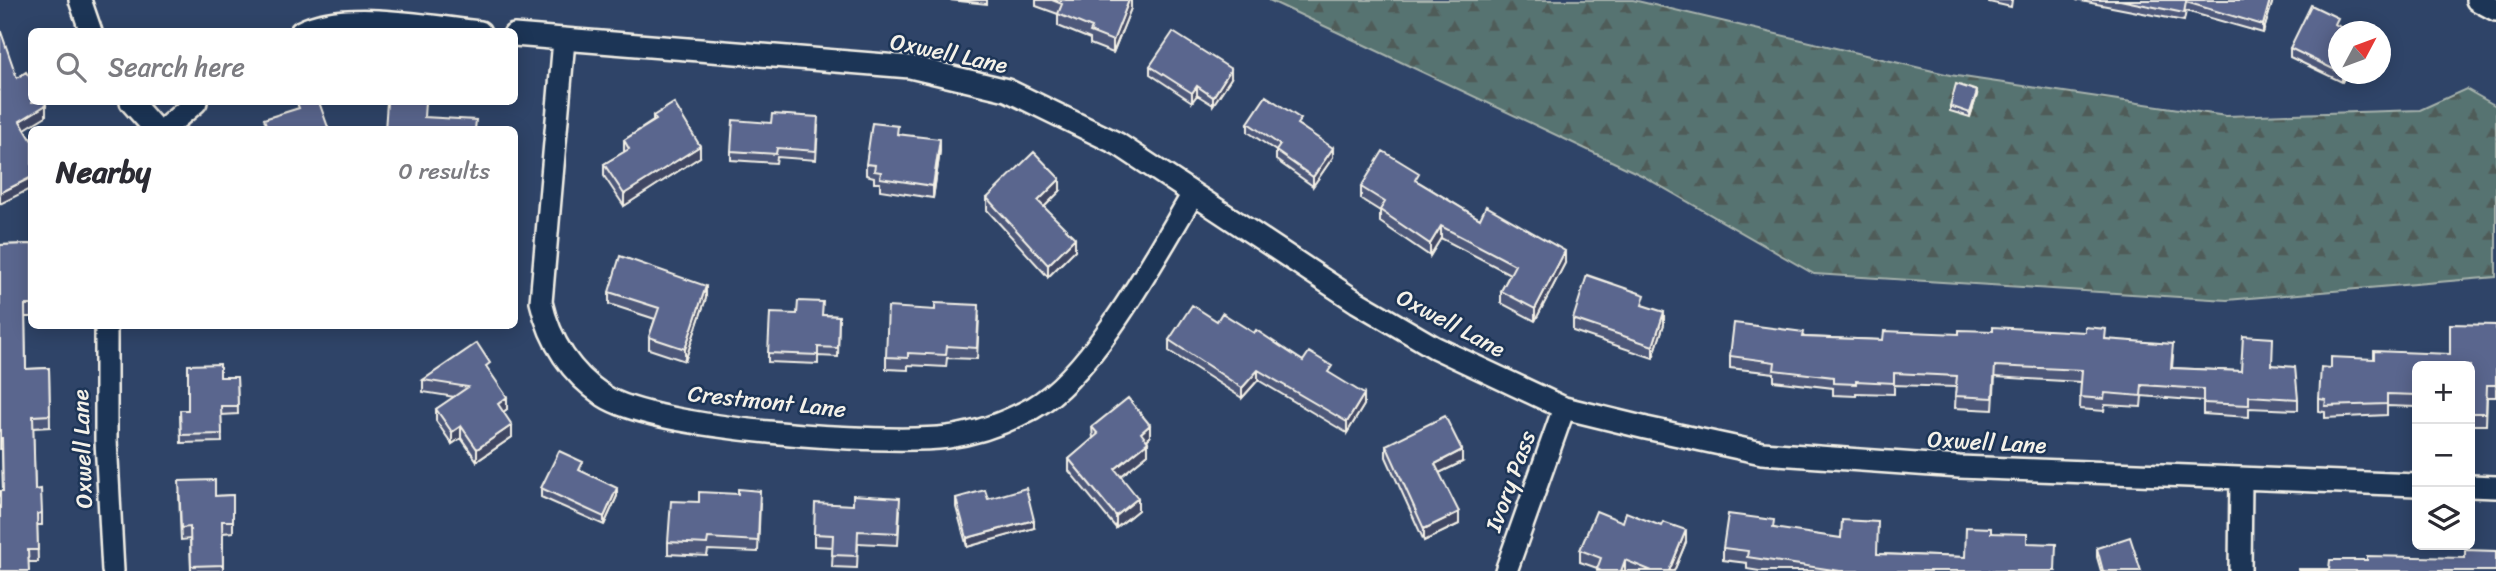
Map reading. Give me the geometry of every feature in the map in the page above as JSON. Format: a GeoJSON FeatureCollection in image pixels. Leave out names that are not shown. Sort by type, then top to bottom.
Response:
{"type":"FeatureCollection","features":[{"type":"Feature","properties":{"kind":"street"},"geometry":{"type":"LineString","coordinates":[[80,0],[90,28]]}},
{"type":"Feature","properties":{"kind":"street"},"geometry":{"type":"LineString","coordinates":[[2477,0],[2496,10]]}},
{"type":"Feature","properties":{"kind":"street"},"geometry":{"type":"LineString","coordinates":[[311,28],[324,23],[361,22],[432,28]]}},
{"type":"Feature","properties":{"kind":"street","name":"Oxwell Lane"},"geometry":{"type":"LineString","coordinates":[[518,35],[910,67],[1007,90],[1118,144],[1357,302],[1412,334],[1564,408],[1762,453],[1959,467],[2241,481],[2412,485]]}},
{"type":"Feature","properties":{"kind":"street","name":"Crestmont Lane"},"geometry":{"type":"LineString","coordinates":[[564,40],[541,302],[552,340],[578,374],[606,397],[646,412],[777,432],[882,439],[948,437],[992,427],[1035,407],[1059,387],[1090,353],[1129,300],[1193,194]]}},
{"type":"Feature","properties":{"kind":"street"},"geometry":{"type":"LineString","coordinates":[[134,105],[152,126]]}},
{"type":"Feature","properties":{"kind":"street"},"geometry":{"type":"LineString","coordinates":[[168,126],[192,105]]}},
{"type":"Feature","properties":{"kind":"street","name":"Oxwell Lane"},"geometry":{"type":"LineString","coordinates":[[106,329],[106,440],[113,571]]}},
{"type":"Feature","properties":{"kind":"street","name":"Ivory Pass"},"geometry":{"type":"LineString","coordinates":[[1506,571],[1564,408]]}},
{"type":"Feature","properties":{"kind":"street"},"geometry":{"type":"LineString","coordinates":[[2240,571],[2241,481]]}},
{"type":"Feature","properties":{"kind":"street"},"geometry":{"type":"LineString","coordinates":[[2475,486],[2496,487]]}},
{"type":"Feature","properties":{"kind":"green space"},"geometry":{"type":"Polygon","coordinates":[[[1269,0],[1633,0],[1950,75],[2226,116],[2420,110],[2466,89],[2496,106],[2496,277],[2227,300],[1814,274],[1641,175],[1269,0]]]}},
{"type":"Feature","properties":{"kind":"building"},"geometry":{"type":"Polygon","coordinates":[[[1052,0],[1129,0],[1113,41],[1090,32],[1092,28],[1058,14],[1062,4],[1052,0]]]}},
{"type":"Feature","properties":{"kind":"building"},"geometry":{"type":"Polygon","coordinates":[[[2120,0],[2270,0],[2263,25],[2186,2],[2184,13],[2120,0]]]}},
{"type":"Feature","properties":{"kind":"building"},"geometry":{"type":"Polygon","coordinates":[[[2311,5],[2338,18],[2336,21],[2328,21],[2328,67],[2290,48],[2311,5]]]}},
{"type":"Feature","properties":{"kind":"building"},"geometry":{"type":"Polygon","coordinates":[[[0,29],[17,78],[26,72],[28,75],[28,105],[46,105],[20,121],[28,134],[28,179],[0,193],[0,29]]]}},
{"type":"Feature","properties":{"kind":"building"},"geometry":{"type":"Polygon","coordinates":[[[1173,32],[1231,69],[1213,97],[1197,86],[1192,93],[1150,66],[1173,32]]]}},
{"type":"Feature","properties":{"kind":"building"},"geometry":{"type":"Polygon","coordinates":[[[1956,84],[1977,91],[1970,113],[1950,106],[1956,84]]]}},
{"type":"Feature","properties":{"kind":"building"},"geometry":{"type":"Polygon","coordinates":[[[1266,96],[1301,119],[1297,124],[1333,148],[1313,177],[1276,151],[1280,145],[1248,123],[1266,96]]]}},
{"type":"Feature","properties":{"kind":"building"},"geometry":{"type":"Polygon","coordinates":[[[674,103],[700,146],[624,194],[604,164],[629,149],[624,140],[656,120],[653,116],[674,103]]]}},
{"type":"Feature","properties":{"kind":"building"},"geometry":{"type":"Polygon","coordinates":[[[298,105],[320,105],[328,126],[267,126],[264,119],[299,108],[298,105]]]}},
{"type":"Feature","properties":{"kind":"building"},"geometry":{"type":"Polygon","coordinates":[[[387,105],[425,105],[424,117],[476,120],[475,126],[385,126],[387,105]]]}},
{"type":"Feature","properties":{"kind":"building"},"geometry":{"type":"Polygon","coordinates":[[[772,114],[818,117],[816,151],[777,148],[776,154],[731,151],[733,120],[771,123],[772,114]]]}},
{"type":"Feature","properties":{"kind":"building"},"geometry":{"type":"Polygon","coordinates":[[[872,123],[898,126],[897,134],[940,139],[933,186],[880,178],[881,172],[874,171],[875,165],[866,164],[872,123]]]}},
{"type":"Feature","properties":{"kind":"building"},"geometry":{"type":"Polygon","coordinates":[[[1383,151],[1419,173],[1415,180],[1480,219],[1486,206],[1565,251],[1535,309],[1501,291],[1515,265],[1441,226],[1430,244],[1380,210],[1385,202],[1361,187],[1383,151]]]}},
{"type":"Feature","properties":{"kind":"building"},"geometry":{"type":"Polygon","coordinates":[[[1034,152],[1060,179],[1038,201],[1075,238],[1048,265],[987,198],[1034,152]]]}},
{"type":"Feature","properties":{"kind":"building"},"geometry":{"type":"Polygon","coordinates":[[[28,244],[26,369],[49,368],[50,415],[33,416],[35,490],[41,489],[42,513],[37,514],[38,550],[28,550],[29,571],[0,571],[0,491],[3,491],[0,438],[0,245],[28,244]]]}},
{"type":"Feature","properties":{"kind":"building"},"geometry":{"type":"Polygon","coordinates":[[[620,256],[706,286],[685,349],[649,337],[659,308],[609,292],[620,256]]]}},
{"type":"Feature","properties":{"kind":"building"},"geometry":{"type":"Polygon","coordinates":[[[1587,275],[1645,295],[1642,305],[1664,312],[1653,346],[1573,319],[1587,275]]]}},
{"type":"Feature","properties":{"kind":"building"},"geometry":{"type":"Polygon","coordinates":[[[798,301],[823,302],[822,315],[839,316],[838,348],[818,347],[818,355],[768,353],[770,313],[797,314],[798,301]]]}},
{"type":"Feature","properties":{"kind":"building"},"geometry":{"type":"Polygon","coordinates":[[[935,303],[979,305],[977,348],[947,346],[946,355],[908,353],[908,358],[886,357],[888,307],[935,310],[935,303]]]}},
{"type":"Feature","properties":{"kind":"building"},"geometry":{"type":"Polygon","coordinates":[[[1192,305],[1217,321],[1222,313],[1254,333],[1256,330],[1303,361],[1309,352],[1332,366],[1328,372],[1364,394],[1347,422],[1258,370],[1242,388],[1169,340],[1192,305]]]}},
{"type":"Feature","properties":{"kind":"building"},"geometry":{"type":"Polygon","coordinates":[[[1734,323],[1804,332],[1803,337],[1883,340],[1884,331],[1959,334],[1959,330],[1993,331],[1993,327],[2085,332],[2085,327],[2106,329],[2105,339],[2173,344],[2171,368],[2241,371],[2243,336],[2273,338],[2272,365],[2295,367],[2298,399],[2249,396],[2249,405],[2203,403],[2203,389],[2142,385],[2141,396],[2105,393],[2104,399],[2080,397],[2082,370],[1995,366],[1993,398],[1955,396],[1957,376],[1894,373],[1894,383],[1833,383],[1833,377],[1774,370],[1775,362],[1730,356],[1734,323]]]}},
{"type":"Feature","properties":{"kind":"building"},"geometry":{"type":"Polygon","coordinates":[[[2450,324],[2496,325],[2496,385],[2487,385],[2486,413],[2475,413],[2475,361],[2412,361],[2412,395],[2387,394],[2387,404],[2325,406],[2326,400],[2319,399],[2321,367],[2331,368],[2331,357],[2374,359],[2374,351],[2450,354],[2450,324]]]}},
{"type":"Feature","properties":{"kind":"building"},"geometry":{"type":"Polygon","coordinates":[[[477,343],[490,363],[486,366],[507,397],[498,404],[512,425],[477,449],[461,426],[452,432],[436,409],[468,387],[423,380],[477,343]]]}},
{"type":"Feature","properties":{"kind":"building"},"geometry":{"type":"Polygon","coordinates":[[[220,364],[220,377],[237,377],[238,406],[221,406],[222,434],[181,435],[180,410],[188,410],[188,365],[220,364]]]}},
{"type":"Feature","properties":{"kind":"building"},"geometry":{"type":"Polygon","coordinates":[[[1128,398],[1150,425],[1141,433],[1148,442],[1115,469],[1138,498],[1116,516],[1069,459],[1098,434],[1092,427],[1128,398]]]}},
{"type":"Feature","properties":{"kind":"building"},"geometry":{"type":"Polygon","coordinates":[[[1445,416],[1462,450],[1435,464],[1459,512],[1424,529],[1386,445],[1445,416]]]}},
{"type":"Feature","properties":{"kind":"building"},"geometry":{"type":"Polygon","coordinates":[[[559,451],[583,462],[579,470],[617,488],[604,517],[541,488],[559,451]]]}},
{"type":"Feature","properties":{"kind":"building"},"geometry":{"type":"Polygon","coordinates":[[[215,480],[215,496],[233,495],[233,521],[222,521],[223,565],[191,566],[190,527],[181,528],[179,481],[215,480]]]}},
{"type":"Feature","properties":{"kind":"building"},"geometry":{"type":"Polygon","coordinates":[[[1026,488],[1034,520],[967,538],[956,498],[985,490],[988,499],[1026,488]]]}},
{"type":"Feature","properties":{"kind":"building"},"geometry":{"type":"Polygon","coordinates":[[[738,489],[760,491],[758,541],[708,538],[707,544],[668,542],[671,501],[699,502],[699,492],[738,494],[738,489]]]}},
{"type":"Feature","properties":{"kind":"building"},"geometry":{"type":"Polygon","coordinates":[[[853,495],[900,498],[898,533],[858,531],[857,556],[832,555],[833,535],[814,534],[815,503],[853,505],[853,495]]]}},
{"type":"Feature","properties":{"kind":"building"},"geometry":{"type":"Polygon","coordinates":[[[1596,511],[1623,522],[1626,512],[1661,526],[1663,522],[1686,530],[1669,571],[1652,571],[1625,560],[1621,571],[1597,569],[1601,558],[1580,550],[1596,511]]]}},
{"type":"Feature","properties":{"kind":"building"},"geometry":{"type":"Polygon","coordinates":[[[1728,514],[1774,520],[1773,528],[1841,538],[1842,520],[1878,522],[1877,554],[1965,557],[1966,527],[1991,528],[1991,533],[2027,534],[2027,543],[2056,544],[2055,571],[1840,571],[1747,557],[1748,551],[1723,548],[1728,514]]]}},
{"type":"Feature","properties":{"kind":"building"},"geometry":{"type":"Polygon","coordinates":[[[2130,537],[2141,571],[2103,571],[2097,548],[2130,537]]]}},
{"type":"Feature","properties":{"kind":"building"},"geometry":{"type":"Polygon","coordinates":[[[2465,550],[2496,551],[2496,571],[2299,571],[2329,569],[2330,560],[2367,560],[2367,556],[2465,558],[2465,550]]]}}]}
